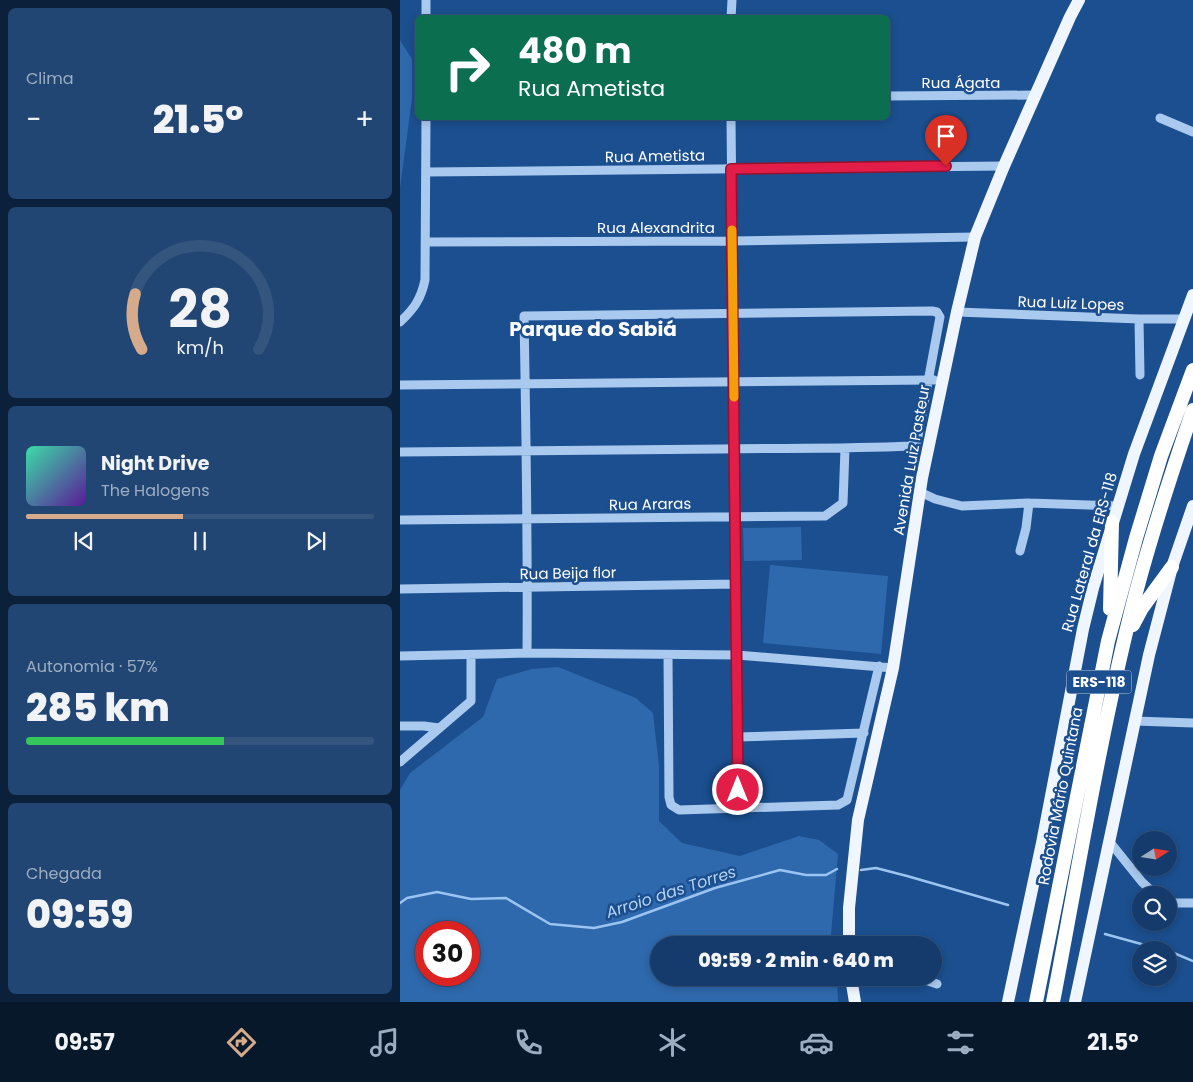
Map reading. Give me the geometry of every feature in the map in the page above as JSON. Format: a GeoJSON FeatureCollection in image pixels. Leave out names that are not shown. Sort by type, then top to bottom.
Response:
{"type":"FeatureCollection","features":[{"type":"Feature","properties":{"kind":"highway","name":"Rodovia Mário Quintana"},"geometry":{"type":"LineString","coordinates":[[1036,1002],[1108,641],[1155,474],[1193,370]]}},
{"type":"Feature","properties":{"kind":"highway","name":"Rodovia Mário Quintana"},"geometry":{"type":"LineString","coordinates":[[1053,1002],[1123,644],[1150,542],[1193,410]]}},
{"type":"Feature","properties":{"kind":"highway"},"geometry":{"type":"LineString","coordinates":[[1108,641],[1112,522]]}},
{"type":"Feature","properties":{"kind":"highway"},"geometry":{"type":"LineString","coordinates":[[1123,644],[1142,608],[1172,568]]}},
{"type":"Feature","properties":{"kind":"main road","name":"Avenida Luiz Pasteur"},"geometry":{"type":"LineString","coordinates":[[849,936],[849,908],[858,820],[893,668],[920,492],[942,381],[975,238],[1004,166],[1079,0]]}},
{"type":"Feature","properties":{"kind":"main road","name":"Rua Lateral da ERS-118"},"geometry":{"type":"LineString","coordinates":[[1008,1002],[1042,843],[1083,629],[1093,588],[1134,454],[1193,296]]}},
{"type":"Feature","properties":{"kind":"main road"},"geometry":{"type":"LineString","coordinates":[[1075,1002],[1149,656],[1172,568],[1193,506]]}},
{"type":"Feature","properties":{"kind":"main road"},"geometry":{"type":"LineString","coordinates":[[852,986],[854,1002]]}},
{"type":"Feature","properties":{"kind":"street"},"geometry":{"type":"LineString","coordinates":[[426,0],[426,15]]}},
{"type":"Feature","properties":{"kind":"street"},"geometry":{"type":"LineString","coordinates":[[731,15],[732,0]]}},
{"type":"Feature","properties":{"kind":"street","name":"Rua Ágata"},"geometry":{"type":"LineString","coordinates":[[890,96],[1036,95]]}},
{"type":"Feature","properties":{"kind":"street"},"geometry":{"type":"LineString","coordinates":[[1160,118],[1193,132]]}},
{"type":"Feature","properties":{"kind":"street"},"geometry":{"type":"LineString","coordinates":[[400,322],[422,295],[425,280],[426,120]]}},
{"type":"Feature","properties":{"kind":"street"},"geometry":{"type":"LineString","coordinates":[[732,120],[738,808]]}},
{"type":"Feature","properties":{"kind":"street","name":"Rua Ametista"},"geometry":{"type":"LineString","coordinates":[[426,172],[1004,166]]}},
{"type":"Feature","properties":{"kind":"street","name":"Rua Alexandrita"},"geometry":{"type":"LineString","coordinates":[[426,242],[975,238]]}},
{"type":"Feature","properties":{"kind":"street"},"geometry":{"type":"LineString","coordinates":[[400,452],[526,451],[734,449],[845,449],[910,446],[917,441],[940,317],[937,312],[524,316],[526,451],[528,519],[527,653]]}},
{"type":"Feature","properties":{"kind":"street","name":"Rua Luiz Lopes"},"geometry":{"type":"LineString","coordinates":[[957,312],[1184,319]]}},
{"type":"Feature","properties":{"kind":"street"},"geometry":{"type":"LineString","coordinates":[[1140,319],[1140,375]]}},
{"type":"Feature","properties":{"kind":"street"},"geometry":{"type":"LineString","coordinates":[[400,385],[734,381],[942,381]]}},
{"type":"Feature","properties":{"kind":"street","name":"Rua Araras"},"geometry":{"type":"LineString","coordinates":[[400,520],[825,516],[843,503],[845,449]]}},
{"type":"Feature","properties":{"kind":"street"},"geometry":{"type":"LineString","coordinates":[[920,492],[935,499],[962,506],[1029,503],[1118,506]]}},
{"type":"Feature","properties":{"kind":"street"},"geometry":{"type":"LineString","coordinates":[[1020,551],[1026,528],[1029,503]]}},
{"type":"Feature","properties":{"kind":"street","name":"Rua Beija flor"},"geometry":{"type":"LineString","coordinates":[[400,589],[736,584]]}},
{"type":"Feature","properties":{"kind":"street"},"geometry":{"type":"LineString","coordinates":[[400,656],[471,656],[527,653],[737,655],[893,668]]}},
{"type":"Feature","properties":{"kind":"street"},"geometry":{"type":"LineString","coordinates":[[668,655],[669,797],[671,806],[679,810],[838,805],[847,800],[879,666]]}},
{"type":"Feature","properties":{"kind":"street"},"geometry":{"type":"LineString","coordinates":[[400,762],[471,701],[471,656]]}},
{"type":"Feature","properties":{"kind":"street"},"geometry":{"type":"LineString","coordinates":[[1135,721],[1193,723]]}},
{"type":"Feature","properties":{"kind":"street"},"geometry":{"type":"LineString","coordinates":[[400,726],[440,728]]}},
{"type":"Feature","properties":{"kind":"street"},"geometry":{"type":"LineString","coordinates":[[738,737],[864,733]]}},
{"type":"Feature","properties":{"kind":"street"},"geometry":{"type":"LineString","coordinates":[[1109,841],[1146,886]]}},
{"type":"Feature","properties":{"kind":"street"},"geometry":{"type":"LineString","coordinates":[[1177,903],[1193,904]]}},
{"type":"Feature","properties":{"kind":"shaded area"},"geometry":{"type":"Polygon","coordinates":[[[400,40],[412,59],[412,99],[400,188],[400,40]]]}},
{"type":"Feature","properties":{"kind":"shaded area"},"geometry":{"type":"Polygon","coordinates":[[[801,527],[802,560],[744,561],[743,528],[801,527]]]}},
{"type":"Feature","properties":{"kind":"shaded area"},"geometry":{"type":"Polygon","coordinates":[[[770,565],[888,576],[881,654],[763,643],[770,565]]]}},
{"type":"Feature","properties":{"kind":"shaded area"},"geometry":{"type":"Polygon","coordinates":[[[558,667],[636,698],[653,713],[659,766],[659,821],[682,843],[740,856],[799,836],[819,840],[838,854],[831,936],[650,936],[650,986],[837,986],[838,1002],[400,1002],[400,790],[410,773],[483,717],[497,679],[532,669],[558,667]]]}},
{"type":"Feature","properties":{"kind":"waterway","name":"Arroio das Torres"},"geometry":{"type":"LineString","coordinates":[[861,870],[876,868],[1008,905]]}},
{"type":"Feature","properties":{"kind":"waterway","name":"Arroio das Torres"},"geometry":{"type":"LineString","coordinates":[[400,903],[407,898],[437,892],[471,899],[506,898],[550,924],[594,928],[622,922],[715,888],[780,870],[806,875],[826,875],[837,869]]}},
{"type":"Feature","properties":{"kind":"waterway","name":"Arroio das Torres"},"geometry":{"type":"LineString","coordinates":[[1105,934],[1132,941]]}},
{"type":"Feature","properties":{"kind":"waterway","name":"Arroio das Torres"},"geometry":{"type":"LineString","coordinates":[[1177,954],[1193,961]]}},
{"type":"Feature","properties":{"kind":"slow traffic"},"geometry":{"type":"LineString","coordinates":[[732,230],[734,397]]}},
{"type":"Feature","properties":{"kind":"district","name":"Parque do Sabiá"},"geometry":{"type":"Point","coordinates":[593,329]}},
{"type":"Feature","properties":{"kind":"route"},"geometry":{"type":"LineString","coordinates":[[738,790],[731,169],[946,166]]}}]}
